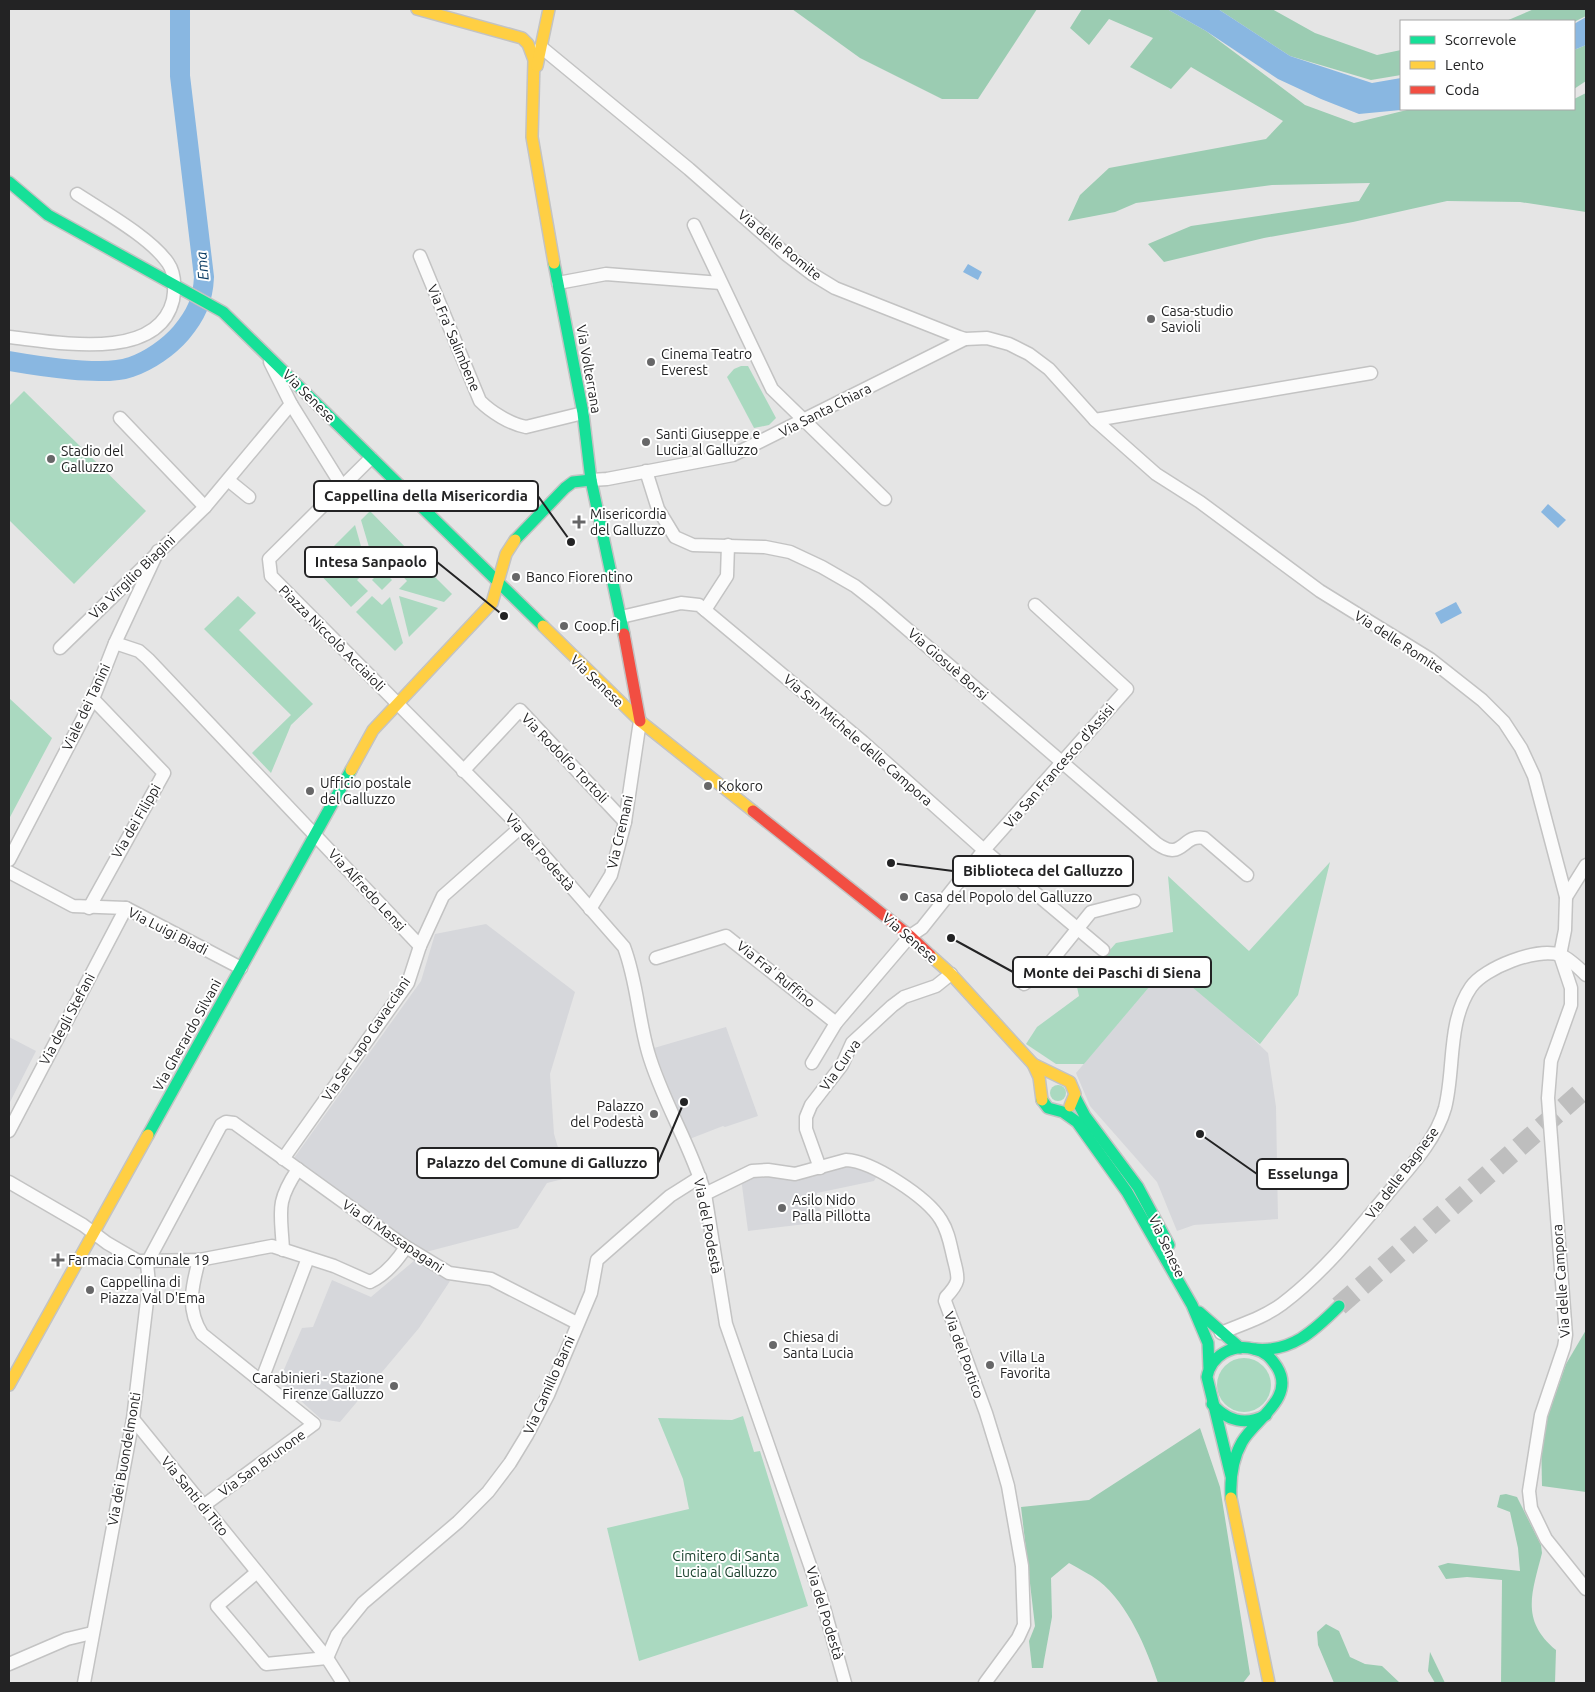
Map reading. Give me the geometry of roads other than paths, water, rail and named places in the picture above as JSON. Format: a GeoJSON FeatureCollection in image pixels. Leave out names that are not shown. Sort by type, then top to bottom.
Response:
{"type":"FeatureCollection","features":[{"type":"Feature","properties":{"kind":"main road"},"geometry":{"type":"LineString","coordinates":[[417,9],[522,38],[535,33],[546,22]]}},
{"type":"Feature","properties":{"kind":"main road"},"geometry":{"type":"LineString","coordinates":[[536,71],[549,9]]}},
{"type":"Feature","properties":{"kind":"main road"},"geometry":{"type":"LineString","coordinates":[[535,33],[541,47]]}},
{"type":"Feature","properties":{"kind":"main road","name":"Via Volterrana"},"geometry":{"type":"LineString","coordinates":[[522,38],[532,52],[536,71],[532,106],[534,156],[583,413],[591,480],[621,616],[640,721]]}},
{"type":"Feature","properties":{"kind":"main road","name":"Via Senese"},"geometry":{"type":"LineString","coordinates":[[9,182],[48,215],[216,308],[235,322],[498,584],[640,721],[910,936],[951,974],[1033,1064],[1068,1078],[1072,1083],[1075,1097],[1085,1116],[1133,1180],[1159,1224],[1208,1343],[1209,1368],[1206,1384],[1232,1476],[1234,1518],[1269,1683]]}},
{"type":"Feature","properties":{"kind":"main road","name":"Piazza Niccolò Acciaioli"},"geometry":{"type":"LineString","coordinates":[[396,702],[492,603],[506,554],[513,544],[565,488],[573,482],[591,480]]}},
{"type":"Feature","properties":{"kind":"main road","name":"Via Gherardo Silvani"},"geometry":{"type":"LineString","coordinates":[[9,1385],[314,834],[373,730],[396,702]]}},
{"type":"Feature","properties":{"kind":"main road","name":"Via Senese"},"geometry":{"type":"LineString","coordinates":[[1033,1064],[1040,1086],[1042,1102],[1048,1108],[1058,1110],[1077,1122],[1127,1192],[1190,1301],[1221,1333],[1240,1348]]}},
{"type":"Feature","properties":{"kind":"main road"},"geometry":{"type":"LineString","coordinates":[[1040,1086],[1049,1077],[1058,1075]]}},
{"type":"Feature","properties":{"kind":"main road"},"geometry":{"type":"LineString","coordinates":[[1058,1110],[1070,1106],[1075,1097]]}},
{"type":"Feature","properties":{"kind":"main road"},"geometry":{"type":"LineString","coordinates":[[1209,1368],[1224,1353],[1240,1348],[1266,1351],[1285,1349],[1307,1336],[1339,1306]]}},
{"type":"Feature","properties":{"kind":"main road"},"geometry":{"type":"LineString","coordinates":[[1296,1354],[1307,1336]]}},
{"type":"Feature","properties":{"kind":"main road"},"geometry":{"type":"LineString","coordinates":[[1254,1349],[1269,1357],[1276,1366],[1281,1382],[1278,1400]]}},
{"type":"Feature","properties":{"kind":"main road","name":"Via Senese"},"geometry":{"type":"LineString","coordinates":[[1232,1476],[1242,1443],[1278,1400],[1290,1367]]}},
{"type":"Feature","properties":{"kind":"main road"},"geometry":{"type":"LineString","coordinates":[[1211,1402],[1221,1414],[1235,1421],[1251,1421],[1268,1413]]}},
{"type":"Feature","properties":{"kind":"street","name":"Via delle Romite"},"geometry":{"type":"LineString","coordinates":[[541,47],[812,274],[835,288],[965,339],[987,338],[1009,344],[1029,354],[1049,369],[1095,420],[1156,474],[1200,502],[1320,591],[1430,660],[1482,700],[1504,722],[1521,748],[1534,776],[1566,897],[1560,955]]}},
{"type":"Feature","properties":{"kind":"street"},"geometry":{"type":"LineString","coordinates":[[9,337],[108,344],[135,340],[162,321],[172,304],[174,285],[172,269],[161,254],[77,194]]}},
{"type":"Feature","properties":{"kind":"street"},"geometry":{"type":"LineString","coordinates":[[694,225],[772,389],[803,422],[885,499]]}},
{"type":"Feature","properties":{"kind":"street","name":"Via Fra' Salimbene"},"geometry":{"type":"LineString","coordinates":[[420,256],[480,401],[486,407],[517,426],[526,427],[583,413]]}},
{"type":"Feature","properties":{"kind":"street"},"geometry":{"type":"LineString","coordinates":[[558,283],[606,274],[721,283]]}},
{"type":"Feature","properties":{"kind":"street","name":"Via Santa Chiara"},"geometry":{"type":"LineString","coordinates":[[591,480],[733,455],[803,422],[965,339]]}},
{"type":"Feature","properties":{"kind":"street"},"geometry":{"type":"LineString","coordinates":[[264,351],[291,404],[342,486]]}},
{"type":"Feature","properties":{"kind":"street"},"geometry":{"type":"LineString","coordinates":[[1095,420],[1371,373]]}},
{"type":"Feature","properties":{"kind":"street","name":"Via Virgilio Biagini"},"geometry":{"type":"LineString","coordinates":[[60,648],[205,507],[280,414],[291,404]]}},
{"type":"Feature","properties":{"kind":"street"},"geometry":{"type":"LineString","coordinates":[[120,418],[205,507]]}},
{"type":"Feature","properties":{"kind":"street","name":"Piazza Niccolò Acciaioli"},"geometry":{"type":"LineString","coordinates":[[371,458],[269,559],[271,576],[396,702]]}},
{"type":"Feature","properties":{"kind":"street","name":"Via Giosuè Borsi"},"geometry":{"type":"LineString","coordinates":[[646,471],[658,509],[675,537],[693,545],[765,547],[790,552],[822,567],[854,586],[886,610],[1164,849],[1175,851],[1193,838],[1204,838],[1247,875]]}},
{"type":"Feature","properties":{"kind":"street"},"geometry":{"type":"LineString","coordinates":[[228,480],[249,497]]}},
{"type":"Feature","properties":{"kind":"street"},"geometry":{"type":"LineString","coordinates":[[705,610],[727,576],[728,545]]}},
{"type":"Feature","properties":{"kind":"street","name":"Viale dei Tanini"},"geometry":{"type":"LineString","coordinates":[[9,860],[93,699],[115,643],[158,551]]}},
{"type":"Feature","properties":{"kind":"street","name":"Via San Michele delle Campora"},"geometry":{"type":"LineString","coordinates":[[621,616],[681,603],[699,605],[863,742],[984,850],[1103,950]]}},
{"type":"Feature","properties":{"kind":"street","name":"Via San Francesco d'Assisi"},"geometry":{"type":"LineString","coordinates":[[910,936],[922,928],[984,850],[1127,689],[1035,605]]}},
{"type":"Feature","properties":{"kind":"street","name":"Via Alfredo Lensi"},"geometry":{"type":"LineString","coordinates":[[115,643],[127,646],[144,655],[420,946]]}},
{"type":"Feature","properties":{"kind":"street","name":"Via dei Filippi"},"geometry":{"type":"LineString","coordinates":[[89,908],[164,773],[93,699]]}},
{"type":"Feature","properties":{"kind":"street","name":"Via del Podestà"},"geometry":{"type":"LineString","coordinates":[[396,702],[520,828],[624,947],[631,964],[648,1051],[674,1119],[700,1177],[705,1194],[726,1324],[821,1597],[845,1683]]}},
{"type":"Feature","properties":{"kind":"street","name":"Via Rodolfo Tortoli"},"geometry":{"type":"LineString","coordinates":[[462,770],[520,710],[625,822]]}},
{"type":"Feature","properties":{"kind":"street","name":"Via Cremani"},"geometry":{"type":"LineString","coordinates":[[590,909],[611,875],[625,822],[640,721]]}},
{"type":"Feature","properties":{"kind":"street","name":"Via Ser Lapo Gavacciani"},"geometry":{"type":"LineString","coordinates":[[283,1159],[408,983],[420,946],[443,896],[520,828]]}},
{"type":"Feature","properties":{"kind":"street"},"geometry":{"type":"LineString","coordinates":[[1566,897],[1586,865]]}},
{"type":"Feature","properties":{"kind":"street","name":"Via Luigi Biadi"},"geometry":{"type":"LineString","coordinates":[[9,872],[74,906],[126,908],[241,968]]}},
{"type":"Feature","properties":{"kind":"street"},"geometry":{"type":"LineString","coordinates":[[1024,984],[1045,969],[1091,912],[1134,901]]}},
{"type":"Feature","properties":{"kind":"street","name":"Via degli Stefani"},"geometry":{"type":"LineString","coordinates":[[9,1130],[126,908]]}},
{"type":"Feature","properties":{"kind":"street","name":"Via Fra' Ruffino"},"geometry":{"type":"LineString","coordinates":[[656,958],[726,936],[836,1023]]}},
{"type":"Feature","properties":{"kind":"street"},"geometry":{"type":"LineString","coordinates":[[812,1063],[836,1023],[910,936]]}},
{"type":"Feature","properties":{"kind":"street","name":"Via delle Bagnese"},"geometry":{"type":"LineString","coordinates":[[1221,1333],[1264,1315],[1305,1285],[1350,1239],[1438,1129],[1445,1107],[1461,1004],[1472,986],[1490,970],[1523,958],[1545,953],[1560,955]]}},
{"type":"Feature","properties":{"kind":"street"},"geometry":{"type":"LineString","coordinates":[[1560,955],[1586,975]]}},
{"type":"Feature","properties":{"kind":"street","name":"Via delle Campora"},"geometry":{"type":"LineString","coordinates":[[1560,955],[1571,988],[1571,1005],[1551,1061],[1548,1098],[1566,1335],[1564,1347],[1541,1416],[1528,1491],[1531,1508],[1546,1539],[1586,1589]]}},
{"type":"Feature","properties":{"kind":"street","name":"Via Curva"},"geometry":{"type":"LineString","coordinates":[[820,1168],[806,1128],[806,1117],[812,1105],[842,1065],[852,1043],[892,1006],[904,998],[936,986],[951,974]]}},
{"type":"Feature","properties":{"kind":"street","name":"Via di Massapagani"},"geometry":{"type":"LineString","coordinates":[[147,1263],[221,1125],[226,1122],[234,1124],[406,1247],[449,1274],[491,1279],[577,1323]]}},
{"type":"Feature","properties":{"kind":"street","name":"Via del Portico"},"geometry":{"type":"LineString","coordinates":[[705,1194],[752,1171],[768,1170],[795,1174],[846,1160],[871,1166],[924,1201],[942,1221],[948,1235],[958,1278],[954,1290],[946,1297],[945,1301],[986,1413],[1008,1486],[1022,1566],[1024,1624],[1018,1638],[985,1683]]}},
{"type":"Feature","properties":{"kind":"street"},"geometry":{"type":"LineString","coordinates":[[283,1250],[280,1205],[285,1190],[298,1169]]}},
{"type":"Feature","properties":{"kind":"street","name":"Via Camillo Barni"},"geometry":{"type":"LineString","coordinates":[[328,1658],[337,1635],[363,1603],[458,1522],[488,1492],[510,1463],[548,1395],[591,1293],[597,1260],[670,1196],[700,1177]]}},
{"type":"Feature","properties":{"kind":"street"},"geometry":{"type":"LineString","coordinates":[[9,1182],[94,1233],[131,1258],[147,1263],[199,1260],[272,1246],[370,1282],[378,1278],[399,1258],[406,1247]]}},
{"type":"Feature","properties":{"kind":"street"},"geometry":{"type":"LineString","coordinates":[[261,1382],[308,1258]]}},
{"type":"Feature","properties":{"kind":"street","name":"Via San Brunone"},"geometry":{"type":"LineString","coordinates":[[199,1260],[190,1290],[192,1314],[202,1334],[314,1424],[203,1506]]}},
{"type":"Feature","properties":{"kind":"street","name":"Via dei Buondelmonti"},"geometry":{"type":"LineString","coordinates":[[84,1683],[133,1419],[149,1284],[147,1263]]}},
{"type":"Feature","properties":{"kind":"street","name":"Via Santi di Tito"},"geometry":{"type":"LineString","coordinates":[[133,1419],[328,1658]]}},
{"type":"Feature","properties":{"kind":"street"},"geometry":{"type":"LineString","coordinates":[[257,1572],[217,1606],[266,1664],[328,1658],[343,1683]]}},
{"type":"Feature","properties":{"kind":"street"},"geometry":{"type":"LineString","coordinates":[[9,1664],[67,1638],[92,1633]]}},
{"type":"Feature","properties":{"kind":"water"},"geometry":{"type":"Polygon","coordinates":[[[1167,9],[1218,9],[1290,56],[1372,83],[1400,78],[1401,110],[1359,114],[1321,99],[1278,79],[1206,31],[1167,9]]]}},
{"type":"Feature","properties":{"kind":"water"},"geometry":{"type":"Polygon","coordinates":[[[1586,17],[1586,45],[1575,50],[1575,23],[1586,17]]]}},
{"type":"Feature","properties":{"kind":"water"},"geometry":{"type":"Polygon","coordinates":[[[968,264],[982,272],[978,280],[963,272],[968,264]]]}},
{"type":"Feature","properties":{"kind":"water"},"geometry":{"type":"Polygon","coordinates":[[[1548,504],[1566,520],[1558,528],[1541,512],[1548,504]]]}},
{"type":"Feature","properties":{"kind":"water"},"geometry":{"type":"Polygon","coordinates":[[[1456,602],[1462,613],[1441,624],[1435,613],[1456,602]]]}},
{"type":"Feature","properties":{"kind":"waterway","name":"Ema"},"geometry":{"type":"LineString","coordinates":[[9,361],[88,371],[119,370],[131,367],[152,357],[171,343],[181,333],[195,313],[202,293],[204,277],[180,76],[180,9]]}},
{"type":"Feature","properties":{"kind":"tunnel"},"geometry":{"type":"LineString","coordinates":[[1339,1306],[1586,1088]]}},
{"type":"Feature","properties":{"kind":"place","name":"Casa-studio Savioli"},"geometry":{"type":"Point","coordinates":[1151,319]}},
{"type":"Feature","properties":{"kind":"place","name":"Cinema Teatro Everest"},"geometry":{"type":"Point","coordinates":[651,362]}},
{"type":"Feature","properties":{"kind":"place","name":"Santi Giuseppe e Lucia al Galluzzo"},"geometry":{"type":"Point","coordinates":[646,442]}},
{"type":"Feature","properties":{"kind":"place","name":"Stadio del Galluzzo"},"geometry":{"type":"Point","coordinates":[51,459]}},
{"type":"Feature","properties":{"kind":"place","name":"Misericordia del Galluzzo"},"geometry":{"type":"Point","coordinates":[579,522]}},
{"type":"Feature","properties":{"kind":"place","name":"Cappellina della Misericordia"},"geometry":{"type":"Point","coordinates":[571,542]}},
{"type":"Feature","properties":{"kind":"place","name":"Banco Fiorentino"},"geometry":{"type":"Point","coordinates":[516,577]}},
{"type":"Feature","properties":{"kind":"place","name":"Intesa Sanpaolo"},"geometry":{"type":"Point","coordinates":[504,616]}},
{"type":"Feature","properties":{"kind":"place","name":"Coop.fi"},"geometry":{"type":"Point","coordinates":[564,626]}},
{"type":"Feature","properties":{"kind":"place","name":"Kokoro"},"geometry":{"type":"Point","coordinates":[708,786]}},
{"type":"Feature","properties":{"kind":"place","name":"Ufficio postale del Galluzzo"},"geometry":{"type":"Point","coordinates":[310,791]}},
{"type":"Feature","properties":{"kind":"place","name":"Biblioteca del Galluzzo"},"geometry":{"type":"Point","coordinates":[891,863]}},
{"type":"Feature","properties":{"kind":"place","name":"Casa del Popolo del Galluzzo"},"geometry":{"type":"Point","coordinates":[904,897]}},
{"type":"Feature","properties":{"kind":"place","name":"Monte dei Paschi di Siena"},"geometry":{"type":"Point","coordinates":[951,938]}},
{"type":"Feature","properties":{"kind":"place","name":"Palazzo del Comune di Galluzzo"},"geometry":{"type":"Point","coordinates":[684,1102]}},
{"type":"Feature","properties":{"kind":"place","name":"Palazzo del Podestà"},"geometry":{"type":"Point","coordinates":[654,1114]}},
{"type":"Feature","properties":{"kind":"place","name":"Esselunga"},"geometry":{"type":"Point","coordinates":[1200,1134]}},
{"type":"Feature","properties":{"kind":"place","name":"Asilo Nido Palla Pillotta"},"geometry":{"type":"Point","coordinates":[782,1208]}},
{"type":"Feature","properties":{"kind":"place","name":"Farmacia Comunale 19"},"geometry":{"type":"Point","coordinates":[58,1260]}},
{"type":"Feature","properties":{"kind":"place","name":"Cappellina di Piazza Val D'Ema"},"geometry":{"type":"Point","coordinates":[90,1290]}},
{"type":"Feature","properties":{"kind":"place","name":"Chiesa di Santa Lucia"},"geometry":{"type":"Point","coordinates":[773,1345]}},
{"type":"Feature","properties":{"kind":"place","name":"Villa La Favorita"},"geometry":{"type":"Point","coordinates":[990,1365]}},
{"type":"Feature","properties":{"kind":"place","name":"Carabinieri - Stazione Firenze Galluzzo"},"geometry":{"type":"Point","coordinates":[394,1386]}},
{"type":"Feature","properties":{"kind":"park label","name":"Cimitero di Santa Lucia al Galluzzo"},"geometry":{"type":"Point","coordinates":[726,1564]}}]}
